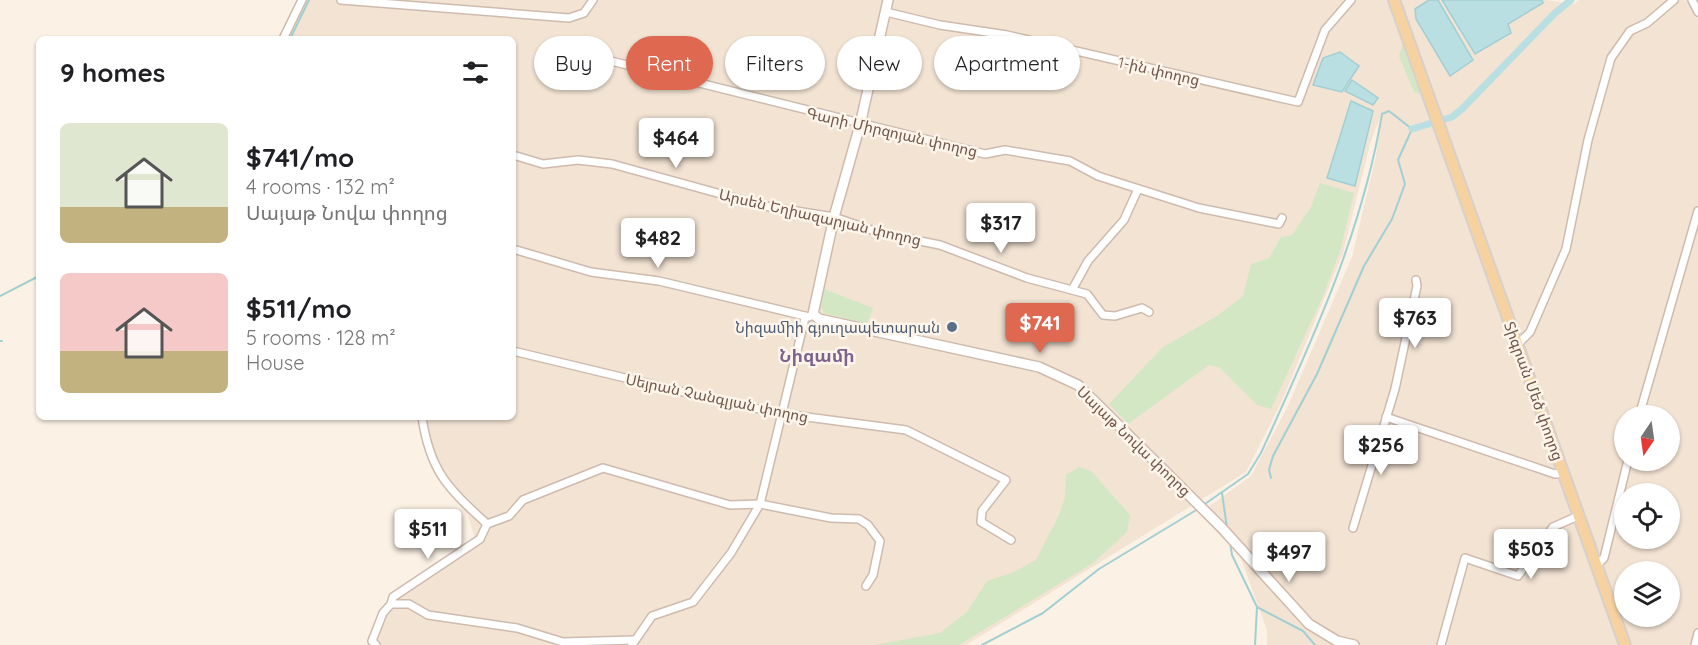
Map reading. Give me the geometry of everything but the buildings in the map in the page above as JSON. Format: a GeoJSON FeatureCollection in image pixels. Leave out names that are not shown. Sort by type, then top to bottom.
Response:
{"type":"FeatureCollection","features":[{"type":"Feature","properties":{"kind":"main road"},"geometry":{"type":"LineString","coordinates":[[809,316],[860,125],[887,0]]}},
{"type":"Feature","properties":{"kind":"main road","name":"Տիգրան Մեծ փողոց"},"geometry":{"type":"LineString","coordinates":[[1394,0],[1625,645]]}},
{"type":"Feature","properties":{"kind":"main road","name":"Սայաթ Նովա փողոց"},"geometry":{"type":"LineString","coordinates":[[809,316],[1039,368],[1078,385],[1103,407],[1207,512],[1309,624],[1336,643],[1354,645]]}},
{"type":"Feature","properties":{"kind":"street"},"geometry":{"type":"LineString","coordinates":[[284,36],[302,0]]}},
{"type":"Feature","properties":{"kind":"street"},"geometry":{"type":"LineString","coordinates":[[341,0],[569,18],[584,13],[593,0]]}},
{"type":"Feature","properties":{"kind":"street","name":"1-ին փողոց"},"geometry":{"type":"LineString","coordinates":[[885,12],[940,25],[1007,35],[1298,102],[1325,30],[1351,0]]}},
{"type":"Feature","properties":{"kind":"street"},"geometry":{"type":"LineString","coordinates":[[1517,345],[1530,332],[1566,249],[1588,140],[1611,58],[1630,31],[1647,23],[1674,0]]}},
{"type":"Feature","properties":{"kind":"street"},"geometry":{"type":"LineString","coordinates":[[1692,0],[1698,12]]}},
{"type":"Feature","properties":{"kind":"street","name":"Գարի Միրզոյան փողոց"},"geometry":{"type":"LineString","coordinates":[[614,62],[860,125],[985,154],[1005,150],[1070,161],[1098,176],[1138,189],[1257,221],[1279,224],[1282,218]]}},
{"type":"Feature","properties":{"kind":"street","name":"Արսեն Եղիազարյան փողոց"},"geometry":{"type":"LineString","coordinates":[[516,156],[543,164],[578,160],[612,164],[764,206],[834,217],[880,233],[940,245],[1027,278],[1087,294],[1104,315],[1115,316],[1142,308],[1149,312]]}},
{"type":"Feature","properties":{"kind":"street"},"geometry":{"type":"LineString","coordinates":[[1071,290],[1088,261],[1124,220],[1138,189]]}},
{"type":"Feature","properties":{"kind":"street"},"geometry":{"type":"LineString","coordinates":[[1642,405],[1698,211]]}},
{"type":"Feature","properties":{"kind":"street","name":"Սայաթ Նովա փողոց"},"geometry":{"type":"LineString","coordinates":[[516,250],[591,272],[659,281],[809,316]]}},
{"type":"Feature","properties":{"kind":"street"},"geometry":{"type":"LineString","coordinates":[[1353,528],[1386,417],[1418,286],[1416,280]]}},
{"type":"Feature","properties":{"kind":"street"},"geometry":{"type":"LineString","coordinates":[[391,604],[409,604],[428,615],[517,628],[563,642],[633,642],[652,616],[693,602],[731,553],[760,504],[809,316]]}},
{"type":"Feature","properties":{"kind":"street","name":"Սեյրան Չանգլյան փողոց"},"geometry":{"type":"LineString","coordinates":[[516,352],[784,414],[906,430],[1006,480],[982,511],[981,522],[1011,540]]}},
{"type":"Feature","properties":{"kind":"street"},"geometry":{"type":"LineString","coordinates":[[1386,417],[1555,474],[1563,473]]}},
{"type":"Feature","properties":{"kind":"street"},"geometry":{"type":"LineString","coordinates":[[422,420],[425,441],[435,468],[455,494],[487,524]]}},
{"type":"Feature","properties":{"kind":"street"},"geometry":{"type":"LineString","coordinates":[[376,645],[372,641],[374,633],[393,597],[480,539],[487,524],[509,516],[523,500],[603,468],[730,505],[760,504],[831,518],[859,519],[868,525],[880,541],[873,575],[866,586]]}},
{"type":"Feature","properties":{"kind":"street"},"geometry":{"type":"LineString","coordinates":[[1596,566],[1604,558],[1625,471]]}},
{"type":"Feature","properties":{"kind":"street"},"geometry":{"type":"LineString","coordinates":[[1440,645],[1465,558],[1518,576],[1553,527],[1578,516]]}},
{"type":"Feature","properties":{"kind":"street"},"geometry":{"type":"LineString","coordinates":[[1695,645],[1698,633]]}},
{"type":"Feature","properties":{"kind":"shaded area","name":"Նիզամի"},"geometry":{"type":"Polygon","coordinates":[[[306,0],[1545,0],[1574,4],[1579,0],[1698,0],[1698,645],[1267,645],[1267,630],[1240,556],[1199,514],[1251,476],[1288,406],[1352,257],[1376,156],[1382,112],[1370,144],[1343,253],[1281,403],[1246,472],[966,645],[373,645],[389,603],[475,539],[468,515],[437,478],[426,420],[516,420],[516,36],[288,36],[306,0]]]}},
{"type":"Feature","properties":{"kind":"green space"},"geometry":{"type":"Polygon","coordinates":[[[1403,44],[1423,95],[1414,92],[1399,56],[1403,44]]]}},
{"type":"Feature","properties":{"kind":"green space"},"geometry":{"type":"Polygon","coordinates":[[[1320,183],[1354,193],[1340,251],[1323,296],[1271,409],[1257,405],[1219,367],[1209,365],[1128,424],[1109,404],[1163,347],[1217,316],[1243,296],[1251,264],[1269,258],[1281,237],[1292,235],[1311,207],[1320,183]]]}},
{"type":"Feature","properties":{"kind":"green space"},"geometry":{"type":"Polygon","coordinates":[[[824,289],[873,308],[867,324],[824,313],[821,307],[824,289]]]}},
{"type":"Feature","properties":{"kind":"green space"},"geometry":{"type":"Polygon","coordinates":[[[1079,467],[1091,471],[1130,515],[1127,532],[1093,563],[959,645],[874,645],[940,633],[967,612],[987,581],[1014,572],[1036,560],[1059,515],[1065,497],[1066,475],[1079,467]]]}},
{"type":"Feature","properties":{"kind":"water"},"geometry":{"type":"Polygon","coordinates":[[[1429,0],[1438,0],[1473,60],[1450,76],[1416,19],[1415,9],[1429,0]]]}},
{"type":"Feature","properties":{"kind":"water"},"geometry":{"type":"Polygon","coordinates":[[[1442,0],[1542,0],[1543,3],[1508,24],[1511,33],[1475,54],[1442,0]]]}},
{"type":"Feature","properties":{"kind":"water"},"geometry":{"type":"Polygon","coordinates":[[[1340,52],[1359,66],[1342,92],[1313,85],[1323,58],[1340,52]]]}},
{"type":"Feature","properties":{"kind":"water"},"geometry":{"type":"Polygon","coordinates":[[[1352,80],[1378,98],[1373,105],[1345,91],[1352,80]]]}},
{"type":"Feature","properties":{"kind":"water"},"geometry":{"type":"Polygon","coordinates":[[[1351,101],[1373,111],[1355,186],[1327,178],[1351,101]]]}},
{"type":"Feature","properties":{"kind":"waterway"},"geometry":{"type":"LineString","coordinates":[[291,36],[309,0]]}},
{"type":"Feature","properties":{"kind":"waterway"},"geometry":{"type":"LineString","coordinates":[[1412,129],[1452,117],[1462,109],[1554,14],[1571,0]]}},
{"type":"Feature","properties":{"kind":"waterway"},"geometry":{"type":"LineString","coordinates":[[1202,506],[1248,474],[1261,453],[1333,287],[1362,202],[1382,114],[1389,111],[1412,129],[1398,160],[1405,184],[1392,219],[1364,266],[1317,374],[1273,456],[1269,470],[1271,478]]}},
{"type":"Feature","properties":{"kind":"waterway"},"geometry":{"type":"LineString","coordinates":[[0,296],[36,278]]}},
{"type":"Feature","properties":{"kind":"waterway"},"geometry":{"type":"LineString","coordinates":[[1222,493],[1227,528]]}},
{"type":"Feature","properties":{"kind":"waterway"},"geometry":{"type":"LineString","coordinates":[[982,645],[1043,613],[1099,569],[1198,509]]}},
{"type":"Feature","properties":{"kind":"waterway"},"geometry":{"type":"LineString","coordinates":[[1230,542],[1232,555],[1257,607],[1303,631],[1315,645]]}},
{"type":"Feature","properties":{"kind":"waterway"},"geometry":{"type":"LineString","coordinates":[[1255,645],[1257,607]]}},
{"type":"Feature","properties":{"kind":"place","name":"Նիզամիի գյուղապետարան"},"geometry":{"type":"Point","coordinates":[952,327]}},
{"type":"Feature","properties":{"kind":"district","name":"Նիզամի"},"geometry":{"type":"Point","coordinates":[817,355]}}]}
